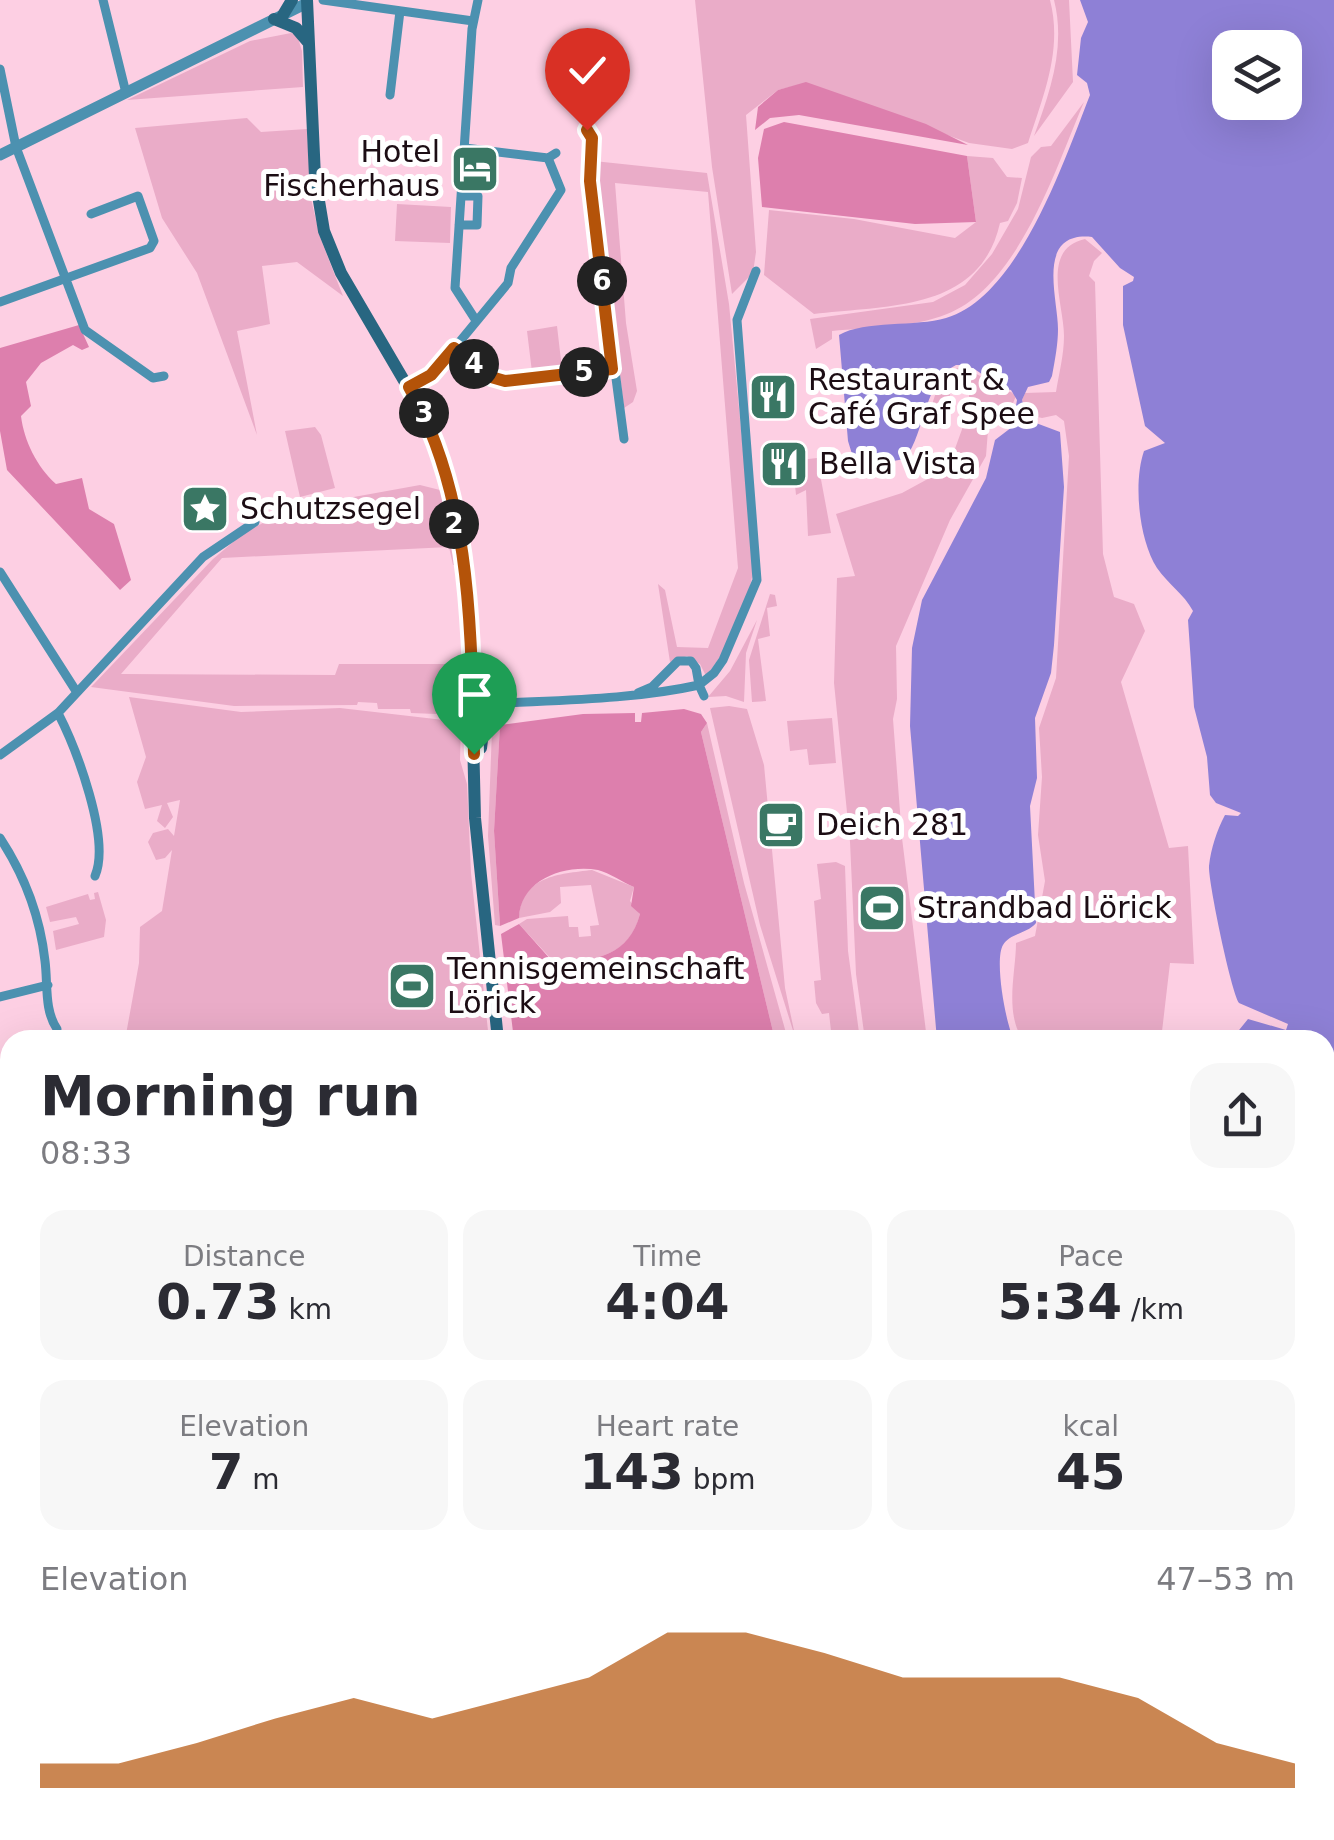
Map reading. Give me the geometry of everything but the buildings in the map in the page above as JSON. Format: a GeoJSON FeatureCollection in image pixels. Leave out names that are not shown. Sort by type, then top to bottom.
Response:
{"type":"FeatureCollection","features":[{"type":"Feature","properties":{"kind":"main road"},"geometry":{"type":"LineString","coordinates":[[292,0],[279,17],[296,28],[308,44]]}},
{"type":"Feature","properties":{"kind":"main road"},"geometry":{"type":"LineString","coordinates":[[307,2],[315,177],[324,231],[342,273],[430,425],[448,487],[470,614],[478,870],[497,1030]]}},
{"type":"Feature","properties":{"kind":"main road"},"geometry":{"type":"LineString","coordinates":[[474,783],[481,774],[482,728],[492,714],[509,702]]}},
{"type":"Feature","properties":{"kind":"street"},"geometry":{"type":"LineString","coordinates":[[103,0],[126,93]]}},
{"type":"Feature","properties":{"kind":"street"},"geometry":{"type":"LineString","coordinates":[[323,0],[473,21]]}},
{"type":"Feature","properties":{"kind":"street"},"geometry":{"type":"LineString","coordinates":[[475,318],[455,288],[473,21],[478,0]]}},
{"type":"Feature","properties":{"kind":"street"},"geometry":{"type":"LineString","coordinates":[[0,154],[307,2]]}},
{"type":"Feature","properties":{"kind":"street"},"geometry":{"type":"LineString","coordinates":[[390,94],[400,11]]}},
{"type":"Feature","properties":{"kind":"street"},"geometry":{"type":"LineString","coordinates":[[0,68],[16,146],[85,330],[153,378],[164,376]]}},
{"type":"Feature","properties":{"kind":"street"},"geometry":{"type":"LineString","coordinates":[[587,130],[592,138],[590,181],[624,439]]}},
{"type":"Feature","properties":{"kind":"street"},"geometry":{"type":"LineString","coordinates":[[409,387],[431,375],[475,318],[500,294],[511,268],[558,196],[560,182],[552,155],[465,148]]}},
{"type":"Feature","properties":{"kind":"street"},"geometry":{"type":"LineString","coordinates":[[0,302],[150,248],[154,241],[138,196],[92,214]]}},
{"type":"Feature","properties":{"kind":"street"},"geometry":{"type":"LineString","coordinates":[[459,225],[477,225],[478,196],[462,196]]}},
{"type":"Feature","properties":{"kind":"street"},"geometry":{"type":"LineString","coordinates":[[472,705],[699,685],[714,673],[758,580],[736,320],[756,271]]}},
{"type":"Feature","properties":{"kind":"street"},"geometry":{"type":"LineString","coordinates":[[454,348],[491,377],[505,381],[612,369]]}},
{"type":"Feature","properties":{"kind":"street"},"geometry":{"type":"LineString","coordinates":[[0,755],[58,713],[203,557],[256,522]]}},
{"type":"Feature","properties":{"kind":"street"},"geometry":{"type":"LineString","coordinates":[[0,572],[76,691]]}},
{"type":"Feature","properties":{"kind":"street"},"geometry":{"type":"LineString","coordinates":[[638,693],[652,687],[670,667],[685,660],[696,668],[704,696]]}},
{"type":"Feature","properties":{"kind":"street"},"geometry":{"type":"LineString","coordinates":[[58,713],[79,758],[90,797],[99,862],[95,876]]}},
{"type":"Feature","properties":{"kind":"street"},"geometry":{"type":"LineString","coordinates":[[0,838],[30,895],[48,985],[49,1018],[56,1029]]}},
{"type":"Feature","properties":{"kind":"street"},"geometry":{"type":"LineString","coordinates":[[0,998],[48,985]]}},
{"type":"Feature","properties":{"kind":"shaded area"},"geometry":{"type":"Polygon","coordinates":[[[695,0],[1050,0],[1053,55],[1028,143],[1012,149],[969,143],[806,83],[778,90],[746,115],[756,252],[753,273],[732,294],[712,167],[695,0]]]}},
{"type":"Feature","properties":{"kind":"shaded area"},"geometry":{"type":"Polygon","coordinates":[[[1054,0],[1069,0],[1073,82],[1034,136],[1051,86],[1057,52],[1054,0]]]}},
{"type":"Feature","properties":{"kind":"shaded area"},"geometry":{"type":"Polygon","coordinates":[[[1080,0],[1334,0],[1334,1030],[1286,1030],[1288,1024],[1239,1003],[1235,994],[1209,866],[1225,815],[1241,813],[1216,803],[1210,795],[1207,757],[1194,707],[1188,620],[1193,611],[1157,568],[1142,527],[1139,479],[1144,451],[1165,443],[1145,426],[1123,325],[1123,286],[1134,277],[1120,268],[1092,237],[1074,238],[1063,244],[1056,255],[1058,335],[1052,376],[1049,382],[1028,387],[1022,400],[1028,420],[1060,432],[1064,487],[1051,673],[1035,718],[1037,778],[1030,806],[1036,923],[1006,941],[1001,953],[1002,992],[1011,1030],[936,1030],[910,726],[912,648],[922,600],[986,478],[995,440],[1012,427],[1017,400],[1011,390],[996,385],[972,368],[956,365],[937,382],[905,459],[856,467],[848,441],[839,335],[862,327],[946,318],[972,305],[996,283],[1017,255],[1053,188],[1090,95],[1087,83],[1077,75],[1081,38],[1088,22],[1080,0]]]}},
{"type":"Feature","properties":{"kind":"shaded area"},"geometry":{"type":"Polygon","coordinates":[[[297,35],[302,51],[303,87],[127,100],[250,41],[297,35]]]}},
{"type":"Feature","properties":{"kind":"shaded area"},"geometry":{"type":"Polygon","coordinates":[[[806,82],[926,124],[968,145],[799,115],[770,118],[755,130],[758,107],[778,90],[806,82]]]}},
{"type":"Feature","properties":{"kind":"shaded area"},"geometry":{"type":"Polygon","coordinates":[[[1084,102],[1032,222],[995,278],[972,300],[947,314],[920,322],[832,331],[832,339],[816,349],[810,319],[933,302],[965,285],[992,254],[1018,209],[1031,157],[1041,147],[1051,146],[1084,102]]]}},
{"type":"Feature","properties":{"kind":"shaded area"},"geometry":{"type":"Polygon","coordinates":[[[247,118],[261,132],[307,129],[311,199],[320,237],[343,296],[297,262],[262,266],[270,324],[237,331],[257,435],[197,273],[162,218],[135,128],[247,118]]]}},
{"type":"Feature","properties":{"kind":"shaded area"},"geometry":{"type":"Polygon","coordinates":[[[784,122],[967,156],[976,222],[915,224],[762,207],[758,158],[764,129],[784,122]]]}},
{"type":"Feature","properties":{"kind":"shaded area"},"geometry":{"type":"Polygon","coordinates":[[[967,156],[993,158],[1007,177],[1022,178],[1017,203],[1008,221],[1000,223],[989,252],[973,274],[952,289],[900,305],[814,314],[764,275],[769,210],[854,219],[955,238],[976,222],[967,156]]]}},
{"type":"Feature","properties":{"kind":"shaded area"},"geometry":{"type":"Polygon","coordinates":[[[594,161],[707,173],[729,304],[754,565],[737,624],[706,676],[700,664],[687,656],[670,662],[658,584],[665,590],[677,647],[708,648],[738,568],[708,192],[615,183],[626,323],[637,391],[633,402],[624,408],[594,161]]]}},
{"type":"Feature","properties":{"kind":"shaded area"},"geometry":{"type":"Polygon","coordinates":[[[397,204],[451,207],[450,243],[395,241],[397,204]]]}},
{"type":"Feature","properties":{"kind":"shaded area"},"geometry":{"type":"Polygon","coordinates":[[[1085,239],[1102,253],[1094,261],[1089,276],[1095,282],[1103,554],[1114,597],[1134,604],[1145,631],[1121,682],[1169,848],[1188,846],[1194,964],[1170,963],[1162,1030],[1018,1030],[1012,1005],[1016,943],[1035,936],[1045,881],[1038,835],[1042,777],[1039,728],[1056,678],[1069,456],[1064,421],[1056,415],[1042,418],[1025,414],[1022,400],[1025,393],[1056,392],[1064,336],[1059,266],[1071,245],[1085,239]]]}},
{"type":"Feature","properties":{"kind":"shaded area"},"geometry":{"type":"Polygon","coordinates":[[[79,325],[89,347],[82,350],[73,345],[41,363],[26,382],[31,406],[21,416],[32,453],[49,477],[56,484],[82,478],[89,509],[114,524],[131,580],[120,590],[7,470],[0,431],[0,348],[79,325]]]}},
{"type":"Feature","properties":{"kind":"shaded area"},"geometry":{"type":"Polygon","coordinates":[[[557,326],[562,369],[532,372],[527,331],[557,326]]]}},
{"type":"Feature","properties":{"kind":"shaded area"},"geometry":{"type":"Polygon","coordinates":[[[963,367],[986,379],[993,392],[1011,392],[1016,396],[1006,420],[988,430],[986,456],[950,520],[896,646],[897,699],[893,719],[902,838],[926,1030],[864,1030],[834,683],[837,578],[855,576],[836,514],[902,493],[948,468],[969,410],[969,395],[952,388],[941,425],[926,427],[941,382],[963,367]]]}},
{"type":"Feature","properties":{"kind":"shaded area"},"geometry":{"type":"Polygon","coordinates":[[[315,427],[321,435],[335,488],[300,497],[285,431],[315,427]]]}},
{"type":"Feature","properties":{"kind":"shaded area"},"geometry":{"type":"Polygon","coordinates":[[[817,458],[831,533],[808,536],[806,490],[796,495],[793,465],[817,458]]]}},
{"type":"Feature","properties":{"kind":"shaded area"},"geometry":{"type":"Polygon","coordinates":[[[420,485],[444,491],[457,565],[453,565],[449,547],[222,558],[121,674],[335,675],[339,664],[459,664],[461,715],[378,709],[377,703],[358,702],[234,706],[91,687],[213,559],[245,532],[293,508],[420,485]]]}},
{"type":"Feature","properties":{"kind":"shaded area"},"geometry":{"type":"Polygon","coordinates":[[[770,594],[775,595],[777,606],[767,608],[770,636],[758,639],[766,701],[752,702],[749,660],[770,594]]]}},
{"type":"Feature","properties":{"kind":"shaded area"},"geometry":{"type":"Polygon","coordinates":[[[757,620],[746,653],[744,702],[726,696],[708,697],[730,671],[757,620]]]}},
{"type":"Feature","properties":{"kind":"shaded area"},"geometry":{"type":"Polygon","coordinates":[[[129,697],[241,712],[340,708],[461,722],[460,760],[467,784],[471,873],[488,1030],[127,1030],[139,963],[140,927],[162,911],[172,850],[165,858],[156,860],[148,842],[153,833],[168,829],[174,836],[180,800],[167,803],[173,817],[165,828],[157,821],[162,805],[145,809],[137,782],[146,757],[129,697]]]}},
{"type":"Feature","properties":{"kind":"shaded area"},"geometry":{"type":"Polygon","coordinates":[[[710,708],[747,709],[764,765],[785,988],[794,1030],[760,925],[710,708]]]}},
{"type":"Feature","properties":{"kind":"shaded area"},"geometry":{"type":"Polygon","coordinates":[[[684,709],[701,714],[707,723],[701,732],[773,1030],[513,1030],[501,934],[519,924],[552,961],[581,960],[617,948],[627,940],[640,914],[631,906],[634,887],[598,870],[571,870],[535,885],[521,905],[519,918],[500,926],[494,831],[500,725],[583,714],[635,713],[635,722],[641,722],[642,713],[684,709]]]}},
{"type":"Feature","properties":{"kind":"shaded area"},"geometry":{"type":"Polygon","coordinates":[[[832,718],[836,763],[809,765],[807,749],[790,751],[787,721],[832,718]]]}},
{"type":"Feature","properties":{"kind":"shaded area"},"geometry":{"type":"Polygon","coordinates":[[[707,723],[744,883],[785,1030],[773,1030],[701,732],[707,723]]]}},
{"type":"Feature","properties":{"kind":"shaded area"},"geometry":{"type":"Polygon","coordinates":[[[500,725],[494,831],[500,926],[495,925],[488,836],[492,730],[500,725]]]}},
{"type":"Feature","properties":{"kind":"shaded area"},"geometry":{"type":"Polygon","coordinates":[[[836,862],[845,866],[848,951],[859,1030],[831,1030],[829,1013],[822,1014],[816,1003],[814,981],[821,980],[814,901],[821,899],[817,864],[836,862]]]}},
{"type":"Feature","properties":{"kind":"shaded area"},"geometry":{"type":"Polygon","coordinates":[[[592,870],[634,887],[630,901],[640,914],[635,929],[607,954],[553,961],[519,924],[527,919],[568,916],[569,927],[578,927],[579,937],[591,936],[590,926],[599,925],[591,885],[560,887],[561,903],[550,912],[519,918],[521,904],[534,885],[544,880],[592,870]]]}},
{"type":"Feature","properties":{"kind":"shaded area"},"geometry":{"type":"Polygon","coordinates":[[[98,892],[106,920],[104,937],[56,950],[53,931],[79,924],[76,917],[50,922],[46,907],[88,894],[90,900],[95,899],[94,893],[98,892]]]}},
{"type":"Feature","properties":{"kind":"shaded area"},"geometry":{"type":"Polygon","coordinates":[[[1248,1019],[1286,1030],[1239,1030],[1248,1019]]]}},
{"type":"Feature","properties":{"kind":"place","name":"Hotel Fischerhaus"},"geometry":{"type":"Point","coordinates":[475,169]}},
{"type":"Feature","properties":{"kind":"place","name":"Restaurant & Café Graf Spee"},"geometry":{"type":"Point","coordinates":[773,397]}},
{"type":"Feature","properties":{"kind":"place","name":"Bella Vista"},"geometry":{"type":"Point","coordinates":[784,464]}},
{"type":"Feature","properties":{"kind":"place","name":"Schutzsegel"},"geometry":{"type":"Point","coordinates":[205,509]}},
{"type":"Feature","properties":{"kind":"place","name":"Deich 281"},"geometry":{"type":"Point","coordinates":[781,825]}},
{"type":"Feature","properties":{"kind":"place","name":"Strandbad Lörick"},"geometry":{"type":"Point","coordinates":[882,908]}},
{"type":"Feature","properties":{"kind":"place","name":"Tennisgemeinschaft Lörick"},"geometry":{"type":"Point","coordinates":[412,986]}},
{"type":"Feature","properties":{"kind":"route"},"geometry":{"type":"LineString","coordinates":[[474,754],[467,591],[437,444],[409,387],[431,375],[454,348],[491,377],[505,381],[612,369],[590,181],[588,156],[592,138],[587,130]]}}]}
